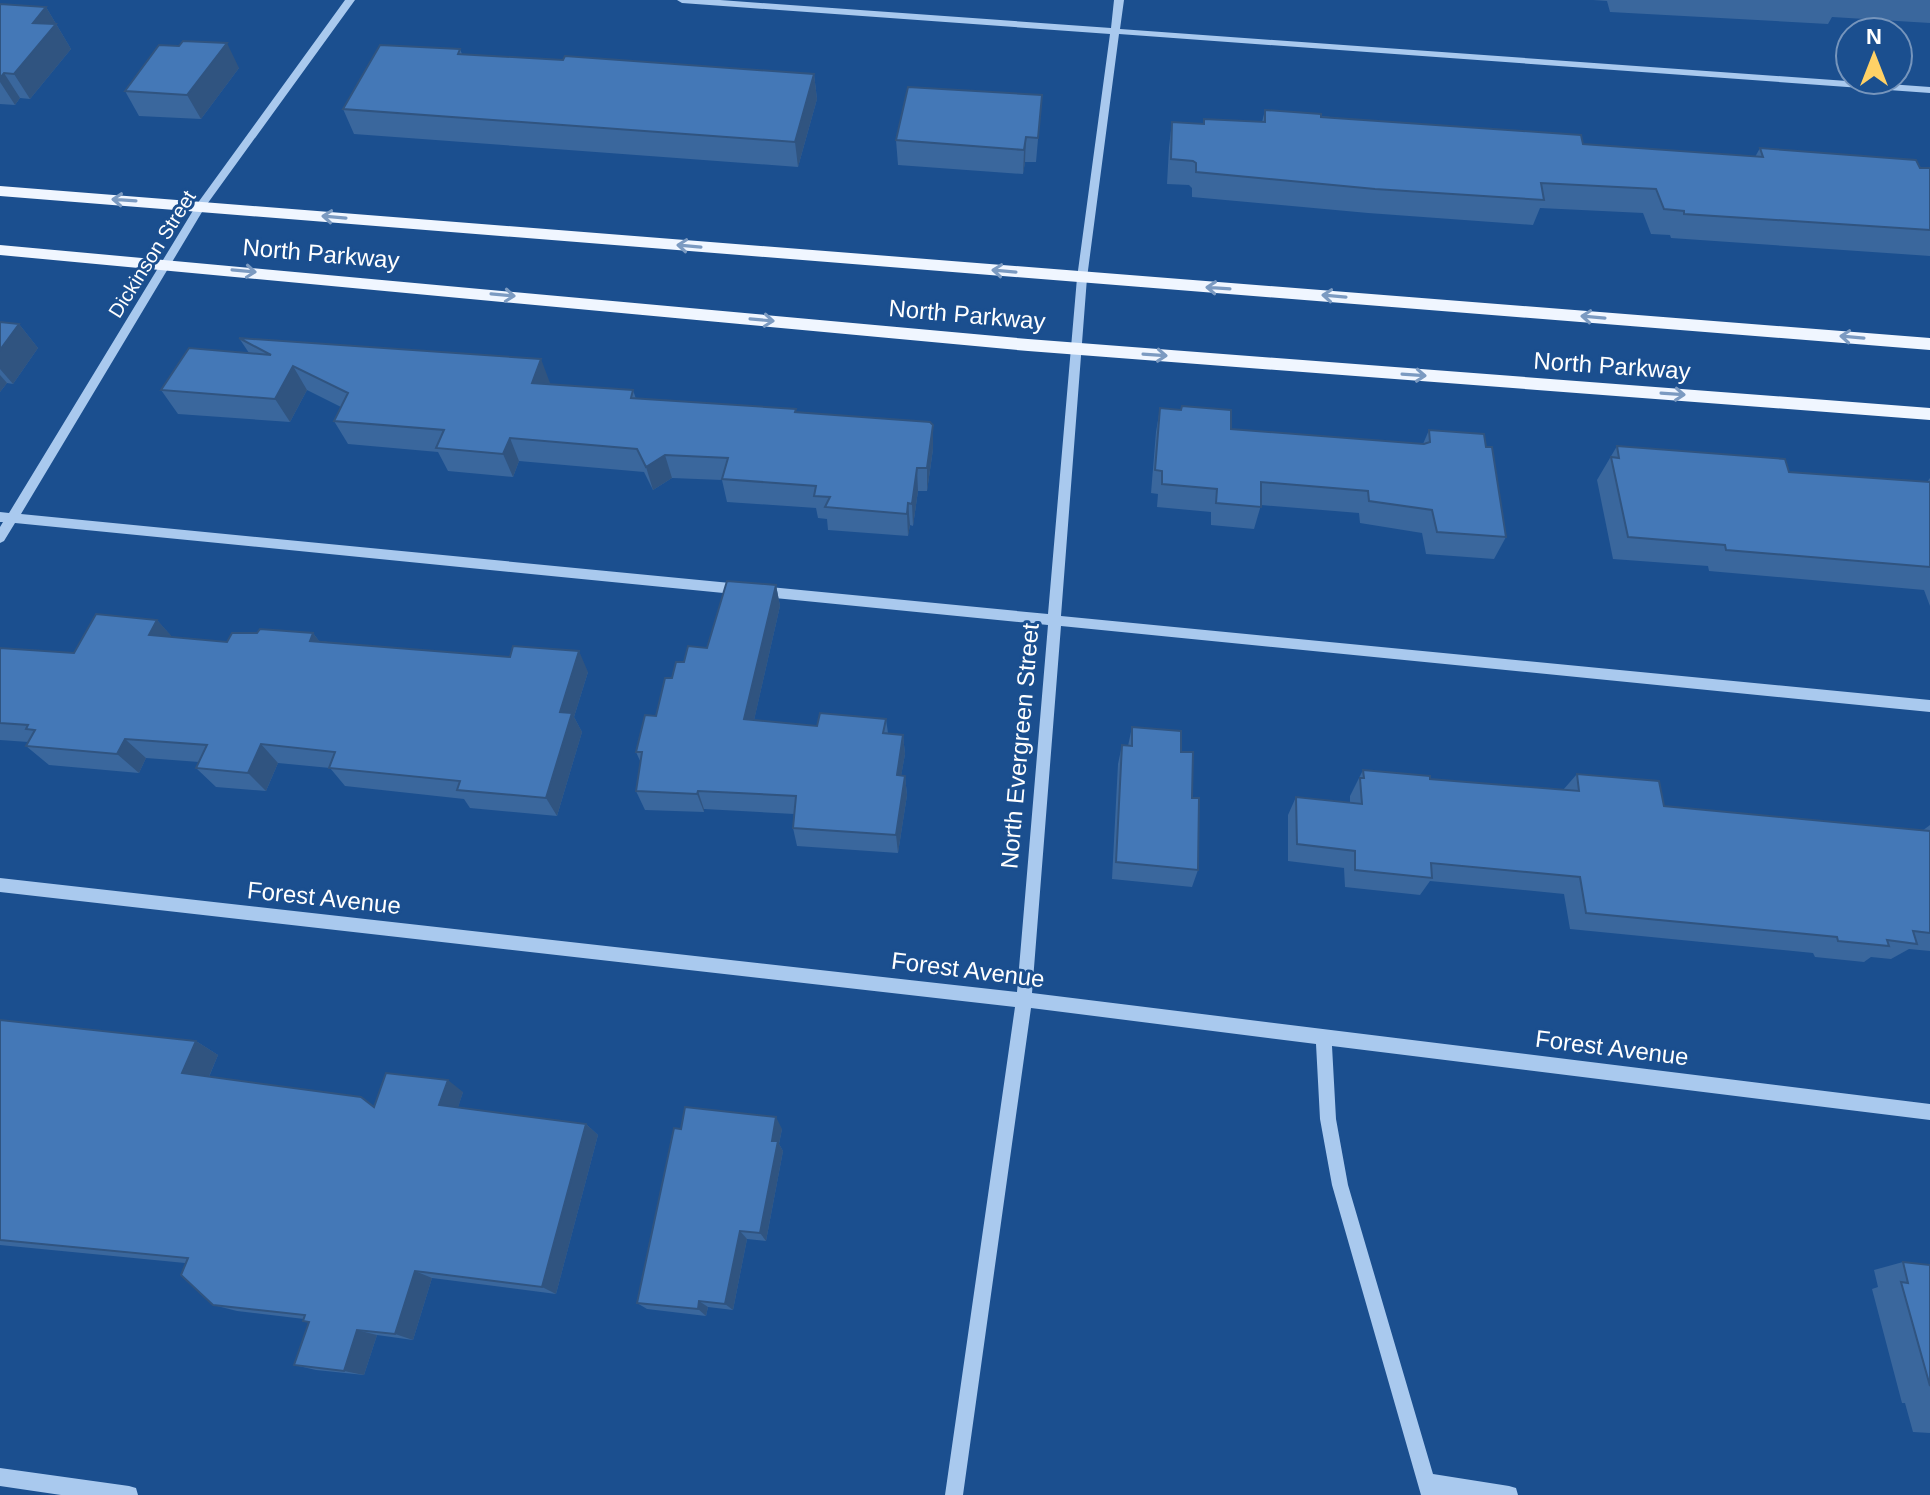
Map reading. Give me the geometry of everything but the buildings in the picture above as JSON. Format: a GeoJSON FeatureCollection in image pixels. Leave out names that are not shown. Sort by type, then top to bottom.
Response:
{"type":"FeatureCollection","features":[{"type":"Feature","properties":{"kind":"main road","name":"North Parkway"},"geometry":{"type":"LineString","coordinates":[[0,191],[1930,344]]}},
{"type":"Feature","properties":{"kind":"main road","name":"North Parkway"},"geometry":{"type":"LineString","coordinates":[[0,250],[1077,348],[1930,414]]}},
{"type":"Feature","properties":{"kind":"street","name":"Dickinson Street"},"geometry":{"type":"LineString","coordinates":[[0,538],[6,518],[201,206],[350,0]]}},
{"type":"Feature","properties":{"kind":"street"},"geometry":{"type":"LineString","coordinates":[[682,0],[1930,90]]}},
{"type":"Feature","properties":{"kind":"street","name":"North Evergreen Street"},"geometry":{"type":"LineString","coordinates":[[954,1495],[1024,1000],[1082,278],[1119,0]]}},
{"type":"Feature","properties":{"kind":"street"},"geometry":{"type":"LineString","coordinates":[[6,518],[1930,706]]}},
{"type":"Feature","properties":{"kind":"street","name":"Forest Avenue"},"geometry":{"type":"LineString","coordinates":[[0,885],[1024,1000],[1930,1112]]}},
{"type":"Feature","properties":{"kind":"street"},"geometry":{"type":"LineString","coordinates":[[1324,1037],[1328,1119],[1340,1185],[1429,1489],[1509,1495]]}},
{"type":"Feature","properties":{"kind":"street"},"geometry":{"type":"LineString","coordinates":[[0,1477],[129,1495]]}}]}
